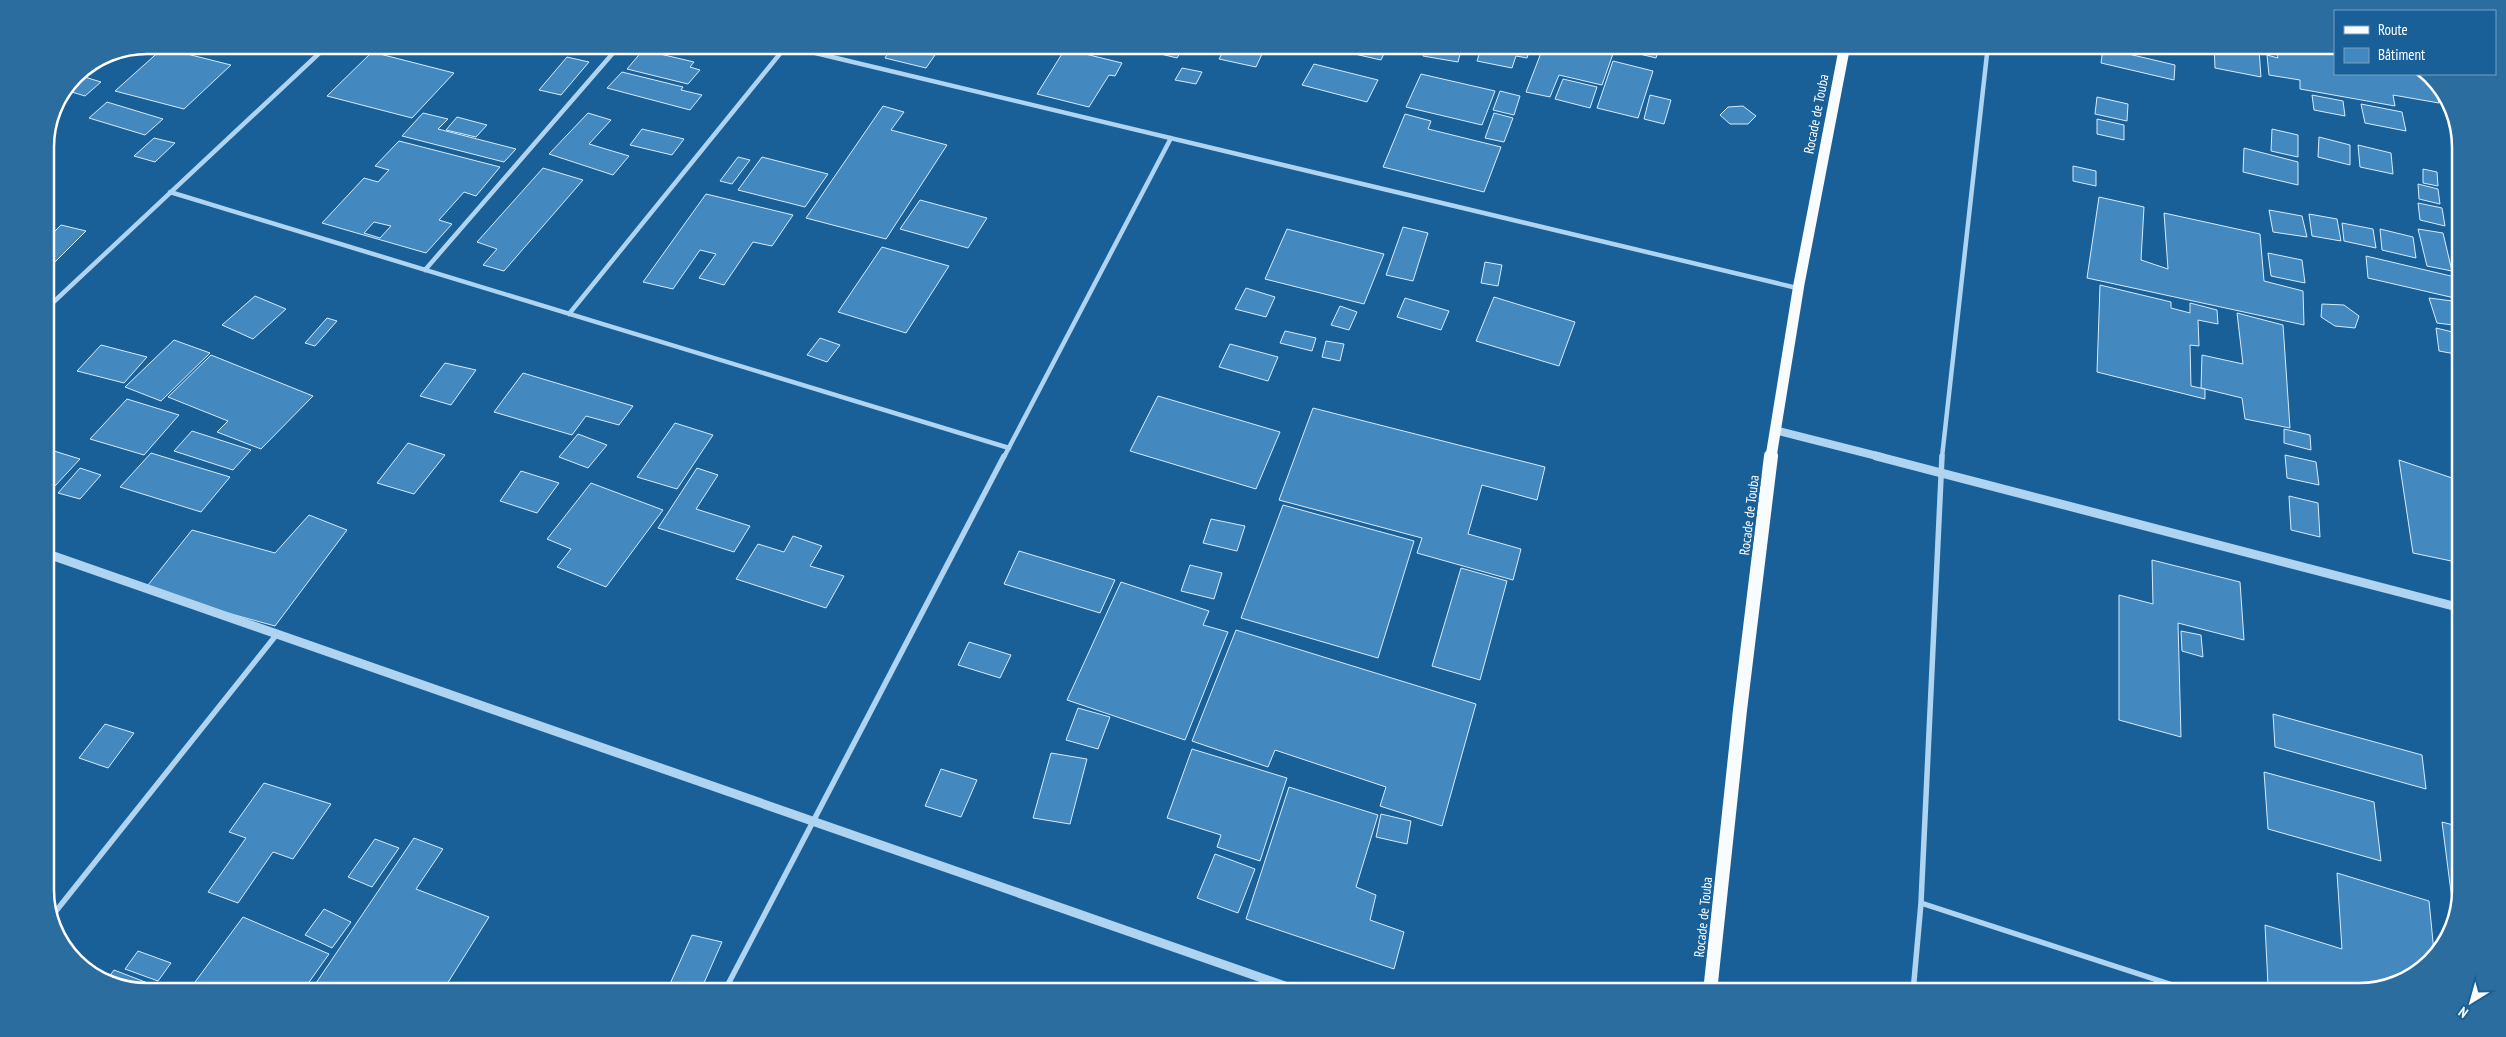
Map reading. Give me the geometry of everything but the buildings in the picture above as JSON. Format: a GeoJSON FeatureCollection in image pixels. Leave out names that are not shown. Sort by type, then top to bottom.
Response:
{"type":"FeatureCollection","features":[{"type":"Feature","properties":{"kind":"main road","name":"Rocade de Touba"},"geometry":{"type":"LineString","coordinates":[[1711,983],[1740,696],[1775,430],[1797,288],[1843,54]]}},
{"type":"Feature","properties":{"kind":"street"},"geometry":{"type":"LineString","coordinates":[[54,302],[318,54]]}},
{"type":"Feature","properties":{"kind":"street"},"geometry":{"type":"LineString","coordinates":[[425,270],[612,54]]}},
{"type":"Feature","properties":{"kind":"street"},"geometry":{"type":"LineString","coordinates":[[569,314],[780,54]]}},
{"type":"Feature","properties":{"kind":"street"},"geometry":{"type":"LineString","coordinates":[[820,54],[1797,288]]}},
{"type":"Feature","properties":{"kind":"street"},"geometry":{"type":"LineString","coordinates":[[1913,983],[1921,903],[1940,472],[1987,54]]}},
{"type":"Feature","properties":{"kind":"street"},"geometry":{"type":"LineString","coordinates":[[729,983],[1171,138]]}},
{"type":"Feature","properties":{"kind":"street"},"geometry":{"type":"LineString","coordinates":[[170,192],[1009,448]]}},
{"type":"Feature","properties":{"kind":"street"},"geometry":{"type":"LineString","coordinates":[[1775,430],[2452,606]]}},
{"type":"Feature","properties":{"kind":"street"},"geometry":{"type":"LineString","coordinates":[[54,556],[1276,983]]}},
{"type":"Feature","properties":{"kind":"street"},"geometry":{"type":"LineString","coordinates":[[56,910],[277,634]]}},
{"type":"Feature","properties":{"kind":"street"},"geometry":{"type":"LineString","coordinates":[[1921,903],[2166,983]]}}]}
